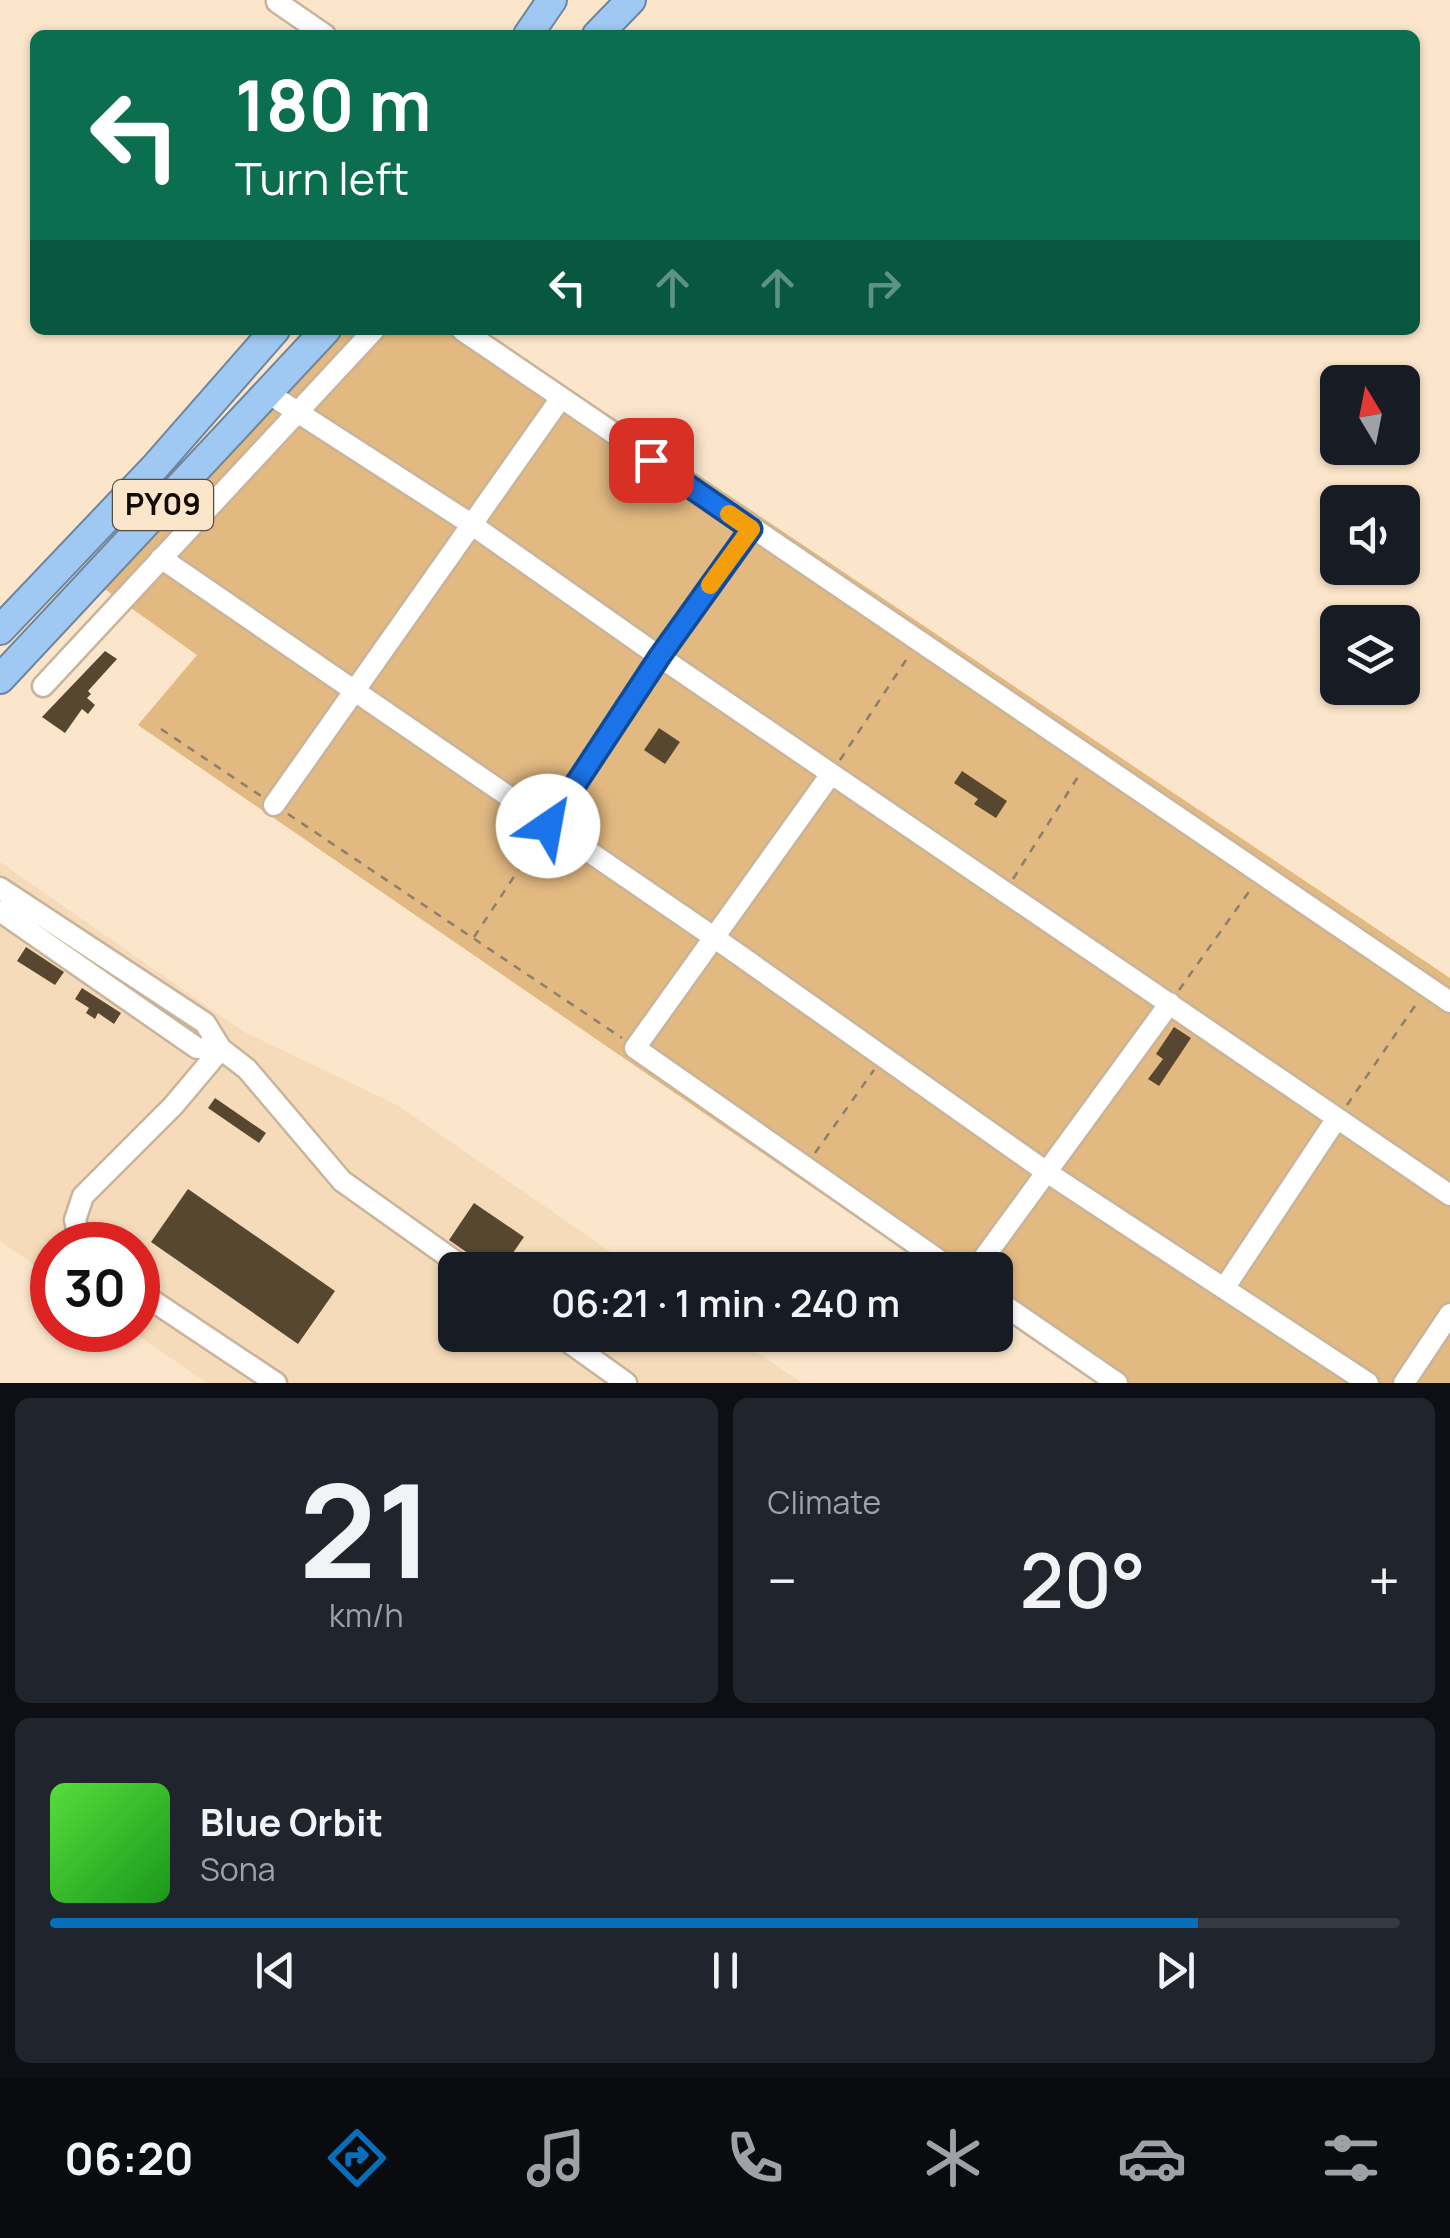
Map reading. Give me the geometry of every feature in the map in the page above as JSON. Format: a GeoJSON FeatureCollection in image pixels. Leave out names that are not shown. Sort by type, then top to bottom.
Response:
{"type":"FeatureCollection","features":[{"type":"Feature","properties":{"kind":"highway"},"geometry":{"type":"LineString","coordinates":[[531,30],[552,0]]}},
{"type":"Feature","properties":{"kind":"highway"},"geometry":{"type":"LineString","coordinates":[[603,30],[631,0]]}},
{"type":"Feature","properties":{"kind":"highway","name":"PY09"},"geometry":{"type":"LineString","coordinates":[[0,630],[155,467],[270,335]]}},
{"type":"Feature","properties":{"kind":"highway","name":"PY09"},"geometry":{"type":"LineString","coordinates":[[0,679],[321,335]]}},
{"type":"Feature","properties":{"kind":"street"},"geometry":{"type":"LineString","coordinates":[[277,2],[318,30]]}},
{"type":"Feature","properties":{"kind":"street"},"geometry":{"type":"LineString","coordinates":[[43,686],[370,335]]}},
{"type":"Feature","properties":{"kind":"street"},"geometry":{"type":"LineString","coordinates":[[469,335],[1450,1002]]}},
{"type":"Feature","properties":{"kind":"street"},"geometry":{"type":"LineString","coordinates":[[268,393],[471,524],[1450,1195]]}},
{"type":"Feature","properties":{"kind":"street"},"geometry":{"type":"LineString","coordinates":[[274,804],[561,398]]}},
{"type":"Feature","properties":{"kind":"street"},"geometry":{"type":"LineString","coordinates":[[548,826],[660,656],[751,529]]}},
{"type":"Feature","properties":{"kind":"street"},"geometry":{"type":"LineString","coordinates":[[162,558],[715,938],[1045,1171],[1368,1383]]}},
{"type":"Feature","properties":{"kind":"street"},"geometry":{"type":"LineString","coordinates":[[831,774],[635,1048],[927,1252]]}},
{"type":"Feature","properties":{"kind":"street"},"geometry":{"type":"LineString","coordinates":[[0,888],[206,1023],[221,1049],[247,1069],[342,1181],[443,1252]]}},
{"type":"Feature","properties":{"kind":"street"},"geometry":{"type":"LineString","coordinates":[[0,911],[197,1048],[221,1049]]}},
{"type":"Feature","properties":{"kind":"street"},"geometry":{"type":"LineString","coordinates":[[989,1252],[1170,1003]]}},
{"type":"Feature","properties":{"kind":"street"},"geometry":{"type":"LineString","coordinates":[[76,1222],[83,1196],[173,1106],[221,1049]]}},
{"type":"Feature","properties":{"kind":"street"},"geometry":{"type":"LineString","coordinates":[[1225,1287],[1337,1118]]}},
{"type":"Feature","properties":{"kind":"street"},"geometry":{"type":"LineString","coordinates":[[160,1306],[276,1383]]}},
{"type":"Feature","properties":{"kind":"street"},"geometry":{"type":"LineString","coordinates":[[1013,1311],[1117,1383]]}},
{"type":"Feature","properties":{"kind":"street"},"geometry":{"type":"LineString","coordinates":[[1404,1383],[1450,1314]]}},
{"type":"Feature","properties":{"kind":"street"},"geometry":{"type":"LineString","coordinates":[[583,1352],[626,1383]]}},
{"type":"Feature","properties":{"kind":"path"},"geometry":{"type":"LineString","coordinates":[[831,774],[918,642]]}},
{"type":"Feature","properties":{"kind":"path"},"geometry":{"type":"LineString","coordinates":[[161,729],[635,1048]]}},
{"type":"Feature","properties":{"kind":"path"},"geometry":{"type":"LineString","coordinates":[[1005,891],[1090,758]]}},
{"type":"Feature","properties":{"kind":"path"},"geometry":{"type":"LineString","coordinates":[[474,939],[548,826]]}},
{"type":"Feature","properties":{"kind":"path"},"geometry":{"type":"LineString","coordinates":[[1170,1003],[1262,875]]}},
{"type":"Feature","properties":{"kind":"path"},"geometry":{"type":"LineString","coordinates":[[1337,1118],[1428,987]]}},
{"type":"Feature","properties":{"kind":"path"},"geometry":{"type":"LineString","coordinates":[[805,1166],[883,1057]]}},
{"type":"Feature","properties":{"kind":"shaded area"},"geometry":{"type":"Polygon","coordinates":[[[331,335],[489,335],[1450,978],[1450,1383],[1098,1383],[1013,1325],[1013,1252],[907,1252],[138,725],[197,655],[103,588],[331,335]]]}},
{"type":"Feature","properties":{"kind":"shaded area"},"geometry":{"type":"Polygon","coordinates":[[[0,862],[244,1032],[397,1105],[611,1252],[438,1252],[438,1352],[757,1352],[802,1383],[207,1383],[160,1351],[160,1222],[30,1222],[30,1262],[0,1241],[0,862]]]}},
{"type":"Feature","properties":{"kind":"building"},"geometry":{"type":"Polygon","coordinates":[[[105,651],[117,659],[88,691],[91,694],[87,698],[95,705],[88,714],[82,709],[65,733],[42,717],[105,651]]]}},
{"type":"Feature","properties":{"kind":"building"},"geometry":{"type":"Polygon","coordinates":[[[659,728],[680,742],[665,764],[644,750],[659,728]]]}},
{"type":"Feature","properties":{"kind":"building"},"geometry":{"type":"Polygon","coordinates":[[[962,771],[1007,801],[996,818],[974,804],[978,799],[954,783],[962,771]]]}},
{"type":"Feature","properties":{"kind":"building"},"geometry":{"type":"Polygon","coordinates":[[[26,947],[64,972],[55,985],[17,961],[26,947]]]}},
{"type":"Feature","properties":{"kind":"building"},"geometry":{"type":"Polygon","coordinates":[[[82,988],[121,1013],[114,1024],[98,1013],[95,1019],[86,1013],[89,1008],[75,999],[82,988]]]}},
{"type":"Feature","properties":{"kind":"building"},"geometry":{"type":"Polygon","coordinates":[[[1174,1027],[1191,1038],[1159,1086],[1148,1079],[1163,1059],[1156,1054],[1174,1027]]]}},
{"type":"Feature","properties":{"kind":"building"},"geometry":{"type":"Polygon","coordinates":[[[215,1098],[266,1133],[259,1143],[208,1108],[215,1098]]]}},
{"type":"Feature","properties":{"kind":"building"},"geometry":{"type":"Polygon","coordinates":[[[188,1189],[335,1291],[298,1344],[160,1248],[160,1229],[188,1189]]]}},
{"type":"Feature","properties":{"kind":"building"},"geometry":{"type":"Polygon","coordinates":[[[474,1203],[524,1237],[514,1252],[466,1252],[449,1240],[474,1203]]]}},
{"type":"Feature","properties":{"kind":"slow traffic"},"geometry":{"type":"LineString","coordinates":[[710,585],[751,529],[729,514]]}},
{"type":"Feature","properties":{"kind":"route"},"geometry":{"type":"LineString","coordinates":[[548,826],[660,656],[751,529],[651,460]]}}]}
